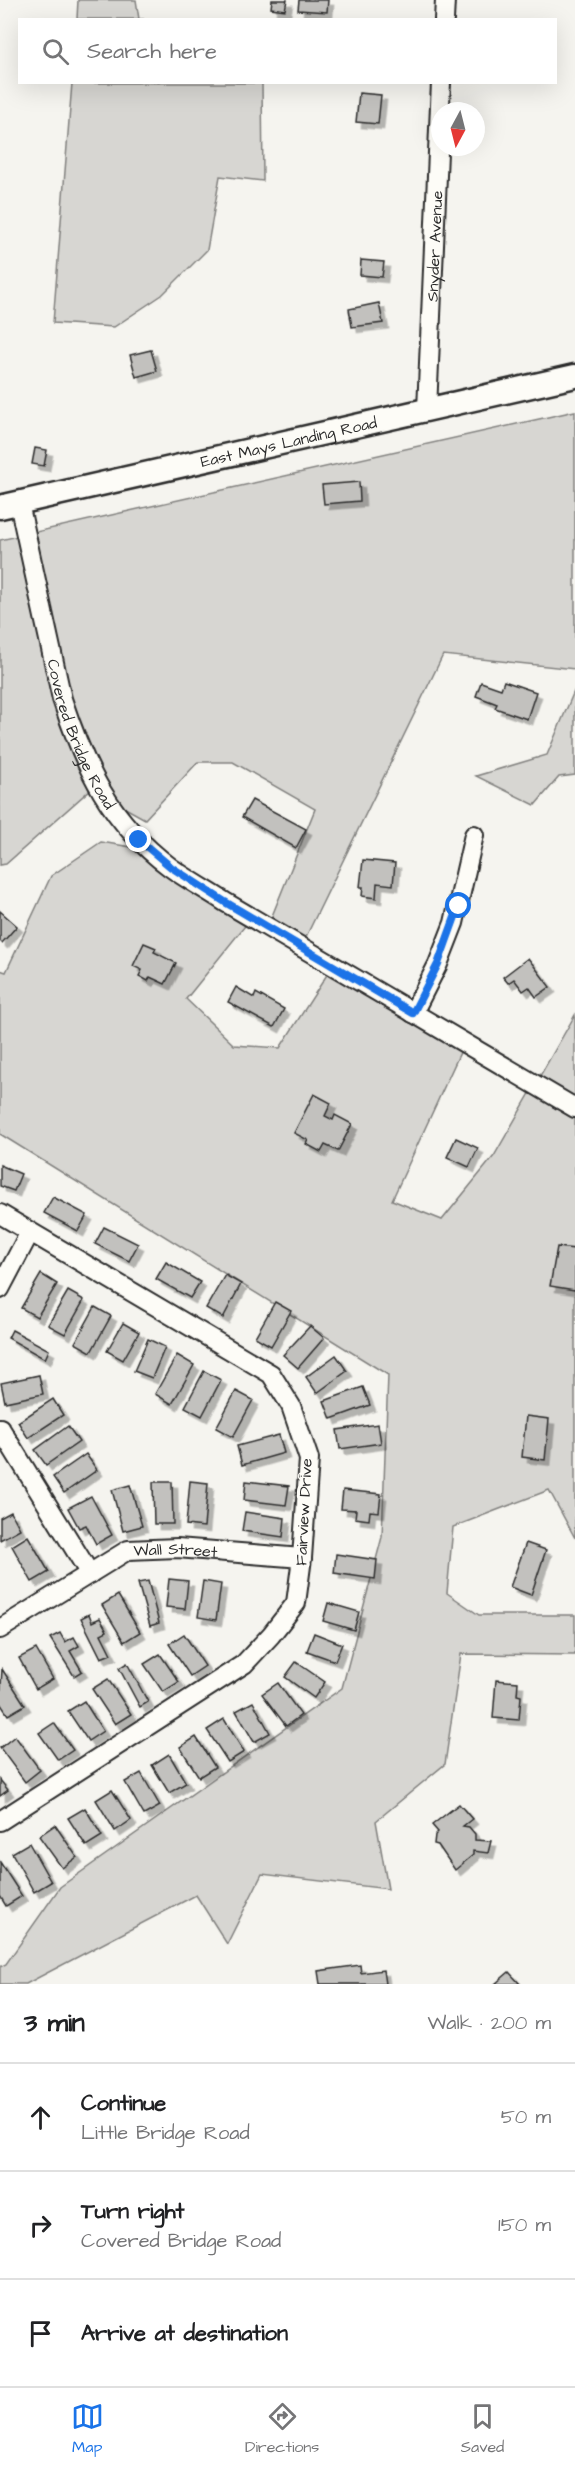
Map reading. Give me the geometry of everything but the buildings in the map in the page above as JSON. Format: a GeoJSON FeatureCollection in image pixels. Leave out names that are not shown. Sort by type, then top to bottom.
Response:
{"type":"FeatureCollection","features":[{"type":"Feature","properties":{"kind":"main road","name":"East Mays Landing Road"},"geometry":{"type":"LineString","coordinates":[[10,505],[575,376]]}},
{"type":"Feature","properties":{"kind":"street"},"geometry":{"type":"LineString","coordinates":[[444,18],[445,0]]}},
{"type":"Feature","properties":{"kind":"street","name":"Snyder Avenue"},"geometry":{"type":"LineString","coordinates":[[427,410],[441,84]]}},
{"type":"Feature","properties":{"kind":"street","name":"Covered Bridge Road"},"geometry":{"type":"LineString","coordinates":[[10,505],[62,699],[96,785],[139,840],[171,867],[575,1108]]}},
{"type":"Feature","properties":{"kind":"street"},"geometry":{"type":"LineString","coordinates":[[413,1013],[438,964],[454,924],[474,835]]}},
{"type":"Feature","properties":{"kind":"street","name":"Fairview Drive"},"geometry":{"type":"LineString","coordinates":[[0,1214],[271,1374],[291,1406],[309,1459],[302,1558],[296,1603],[271,1635],[244,1664],[0,1821]]}},
{"type":"Feature","properties":{"kind":"street"},"geometry":{"type":"LineString","coordinates":[[0,1289],[30,1232]]}},
{"type":"Feature","properties":{"kind":"street"},"geometry":{"type":"LineString","coordinates":[[0,1428],[90,1574]]}},
{"type":"Feature","properties":{"kind":"street","name":"Wall Street"},"geometry":{"type":"LineString","coordinates":[[0,1629],[128,1550],[177,1548],[302,1558]]}},
{"type":"Feature","properties":{"kind":"shaded area"},"geometry":{"type":"Polygon","coordinates":[[[78,0],[136,0],[139,18],[77,18],[78,0]]]}},
{"type":"Feature","properties":{"kind":"shaded area"},"geometry":{"type":"Polygon","coordinates":[[[72,84],[262,84],[263,181],[220,176],[207,250],[162,295],[114,327],[53,323],[72,84]]]}},
{"type":"Feature","properties":{"kind":"shaded area"},"geometry":{"type":"Polygon","coordinates":[[[575,411],[575,669],[443,655],[301,947],[268,926],[315,809],[233,762],[198,762],[145,819],[91,789],[6,864],[0,865],[0,540],[575,411]]]}},
{"type":"Feature","properties":{"kind":"shaded area"},"geometry":{"type":"Polygon","coordinates":[[[575,689],[575,775],[559,777],[535,805],[476,776],[547,755],[575,689]]]}},
{"type":"Feature","properties":{"kind":"shaded area"},"geometry":{"type":"Polygon","coordinates":[[[101,842],[149,850],[253,916],[186,999],[234,1045],[280,1048],[330,970],[463,1046],[392,1200],[442,1220],[494,1156],[575,1015],[575,1538],[549,1490],[453,1527],[447,1593],[479,1615],[575,1615],[575,1655],[461,1654],[445,1764],[376,1821],[388,1889],[262,1874],[227,1944],[196,1895],[26,1984],[0,1984],[0,1967],[6,1964],[60,1887],[342,1688],[382,1537],[388,1375],[0,1134],[0,970],[6,972],[51,876],[101,842]]]}},
{"type":"Feature","properties":{"kind":"route"},"geometry":{"type":"LineString","coordinates":[[139,840],[171,867],[225,902],[413,1013],[438,964],[459,906]]}}]}
